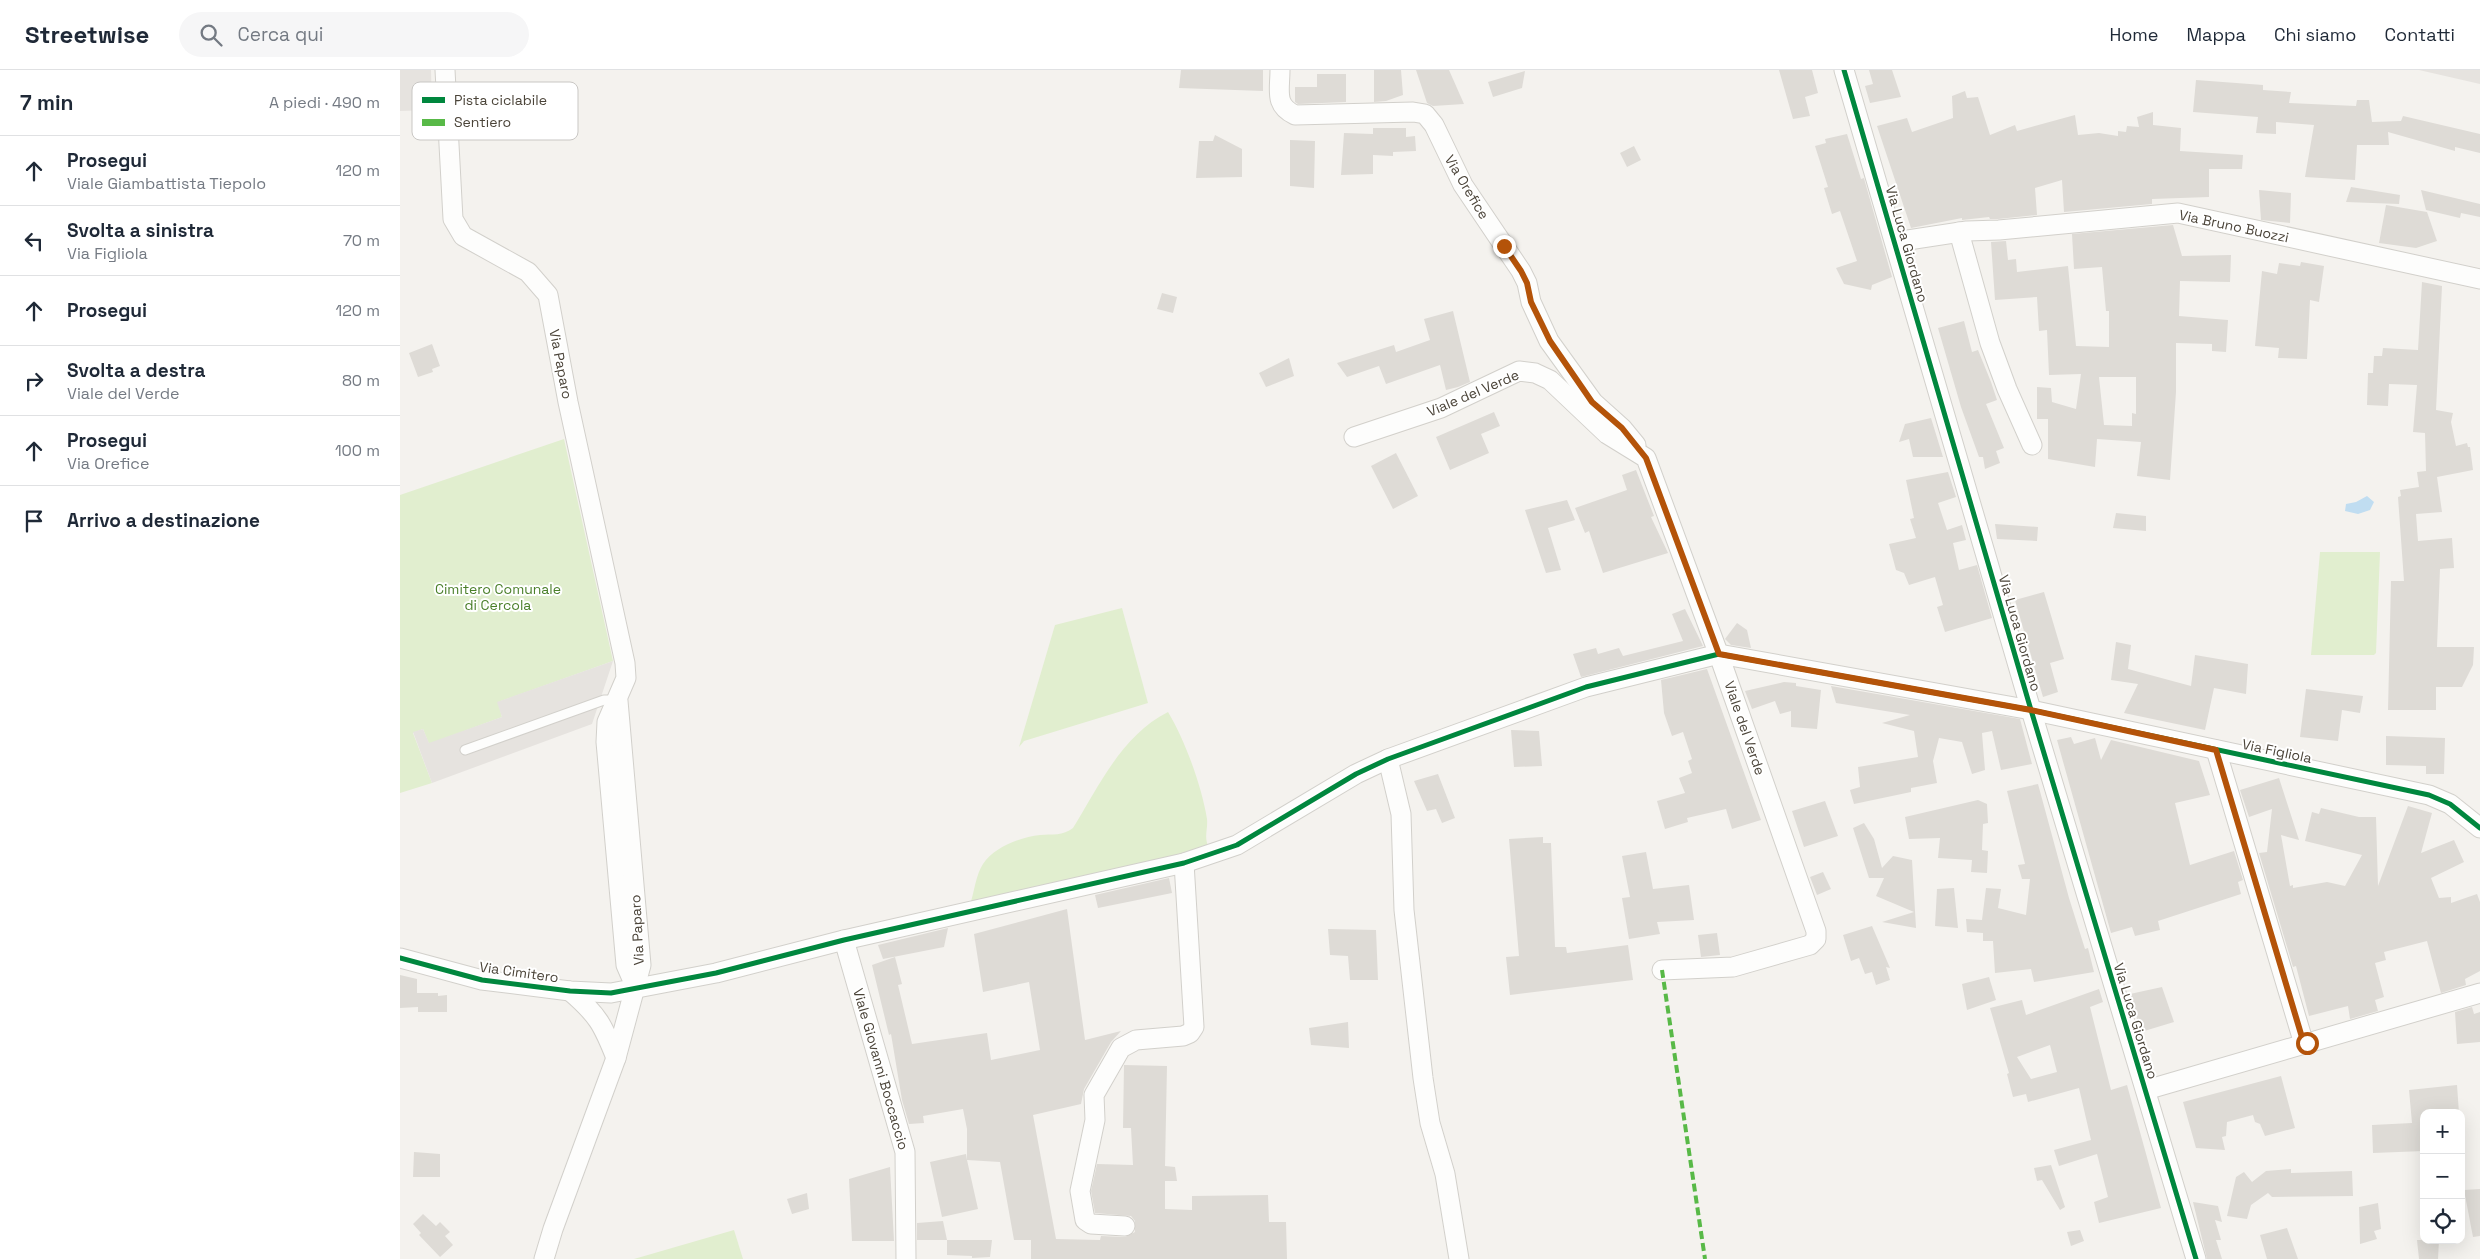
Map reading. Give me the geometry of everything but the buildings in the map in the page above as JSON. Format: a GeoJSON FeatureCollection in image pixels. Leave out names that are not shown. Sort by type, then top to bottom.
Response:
{"type":"FeatureCollection","features":[{"type":"Feature","properties":{"kind":"street","name":"Via Orefice"},"geometry":{"type":"LineString","coordinates":[[1280,70],[1280,102],[1285,110],[1295,116],[1413,112],[1425,114],[1434,125],[1463,185],[1521,271],[1527,283],[1531,302],[1550,341],[1592,402],[1622,428],[1646,458]]}},
{"type":"Feature","properties":{"kind":"street","name":"Via Luca Giordano"},"geometry":{"type":"LineString","coordinates":[[1844,70],[2031,710],[2196,1259]]}},
{"type":"Feature","properties":{"kind":"street","name":"Via Paparo"},"geometry":{"type":"LineString","coordinates":[[449,140],[453,219],[463,236],[528,272],[548,295],[570,411],[625,663],[626,678],[618,700],[641,965],[616,1058],[553,1229],[544,1259]]}},
{"type":"Feature","properties":{"kind":"street","name":"Via Bruno Buozzi"},"geometry":{"type":"LineString","coordinates":[[1895,242],[1959,232],[2178,213],[2480,279]]}},
{"type":"Feature","properties":{"kind":"street"},"geometry":{"type":"LineString","coordinates":[[1959,232],[1990,343],[2007,389],[2032,445]]}},
{"type":"Feature","properties":{"kind":"street","name":"Viale del Verde"},"geometry":{"type":"LineString","coordinates":[[1354,437],[1441,408],[1519,371],[1535,372],[1550,380],[1607,434],[1646,458],[1719,654],[1816,931],[1816,939],[1810,945],[1733,967],[1662,970]]}},
{"type":"Feature","properties":{"kind":"street","name":"Via Figliola"},"geometry":{"type":"LineString","coordinates":[[1719,654],[2031,710],[2429,795],[2450,804],[2480,828]]}},
{"type":"Feature","properties":{"kind":"street","name":"Via Cimitero"},"geometry":{"type":"LineString","coordinates":[[400,958],[482,980],[570,991],[611,993],[716,973],[844,940],[1184,863],[1237,845],[1356,774],[1388,759],[1586,687],[1719,654]]}},
{"type":"Feature","properties":{"kind":"street"},"geometry":{"type":"LineString","coordinates":[[2216,750],[2304,1044]]}},
{"type":"Feature","properties":{"kind":"street"},"geometry":{"type":"LineString","coordinates":[[1388,759],[1401,814],[1404,910],[1423,1078],[1430,1124],[1445,1174],[1459,1259]]}},
{"type":"Feature","properties":{"kind":"street"},"geometry":{"type":"LineString","coordinates":[[1125,1226],[1091,1224],[1085,1220],[1080,1191],[1095,1120],[1094,1095],[1121,1048],[1136,1040],[1183,1036],[1190,1033],[1194,1027],[1184,863]]}},
{"type":"Feature","properties":{"kind":"street","name":"Viale Giovanni Boccaccio"},"geometry":{"type":"LineString","coordinates":[[844,940],[905,1152],[906,1259]]}},
{"type":"Feature","properties":{"kind":"street","name":"Via Cimitero"},"geometry":{"type":"LineString","coordinates":[[570,991],[592,1010],[603,1024],[616,1058]]}},
{"type":"Feature","properties":{"kind":"street"},"geometry":{"type":"LineString","coordinates":[[2146,1090],[2480,993]]}},
{"type":"Feature","properties":{"kind":"lane"},"geometry":{"type":"LineString","coordinates":[[465,750],[604,700],[618,700]]}},
{"type":"Feature","properties":{"kind":"green space","name":"Cimitero Comunale di Cercola"},"geometry":{"type":"Polygon","coordinates":[[[564,439],[613,661],[498,702],[502,717],[429,744],[423,729],[413,733],[432,783],[400,793],[400,495],[564,439]]]}},
{"type":"Feature","properties":{"kind":"green space"},"geometry":{"type":"Polygon","coordinates":[[[2320,552],[2380,552],[2376,653],[2374,655],[2311,655],[2320,552]]]}},
{"type":"Feature","properties":{"kind":"green space"},"geometry":{"type":"Polygon","coordinates":[[[1122,608],[1148,703],[1024,741],[1019,747],[1055,625],[1122,608]]]}},
{"type":"Feature","properties":{"kind":"green space"},"geometry":{"type":"Polygon","coordinates":[[[1168,712],[1181,736],[1197,778],[1205,806],[1208,846],[970,905],[979,873],[988,858],[1008,844],[1033,836],[1061,833],[1073,828],[1102,779],[1125,748],[1137,734],[1168,712]]]}},
{"type":"Feature","properties":{"kind":"green space"},"geometry":{"type":"Polygon","coordinates":[[[734,1230],[743,1259],[634,1259],[734,1230]]]}},
{"type":"Feature","properties":{"kind":"shaded area"},"geometry":{"type":"Polygon","coordinates":[[[400,70],[431,70],[431,82],[412,82],[412,111],[400,111],[400,70]]]}},
{"type":"Feature","properties":{"kind":"shaded area"},"geometry":{"type":"Polygon","coordinates":[[[2419,70],[2480,70],[2480,84],[2419,70]]]}},
{"type":"Feature","properties":{"kind":"shaded area"},"geometry":{"type":"Polygon","coordinates":[[[613,661],[592,724],[432,783],[413,732],[423,729],[429,743],[502,717],[497,702],[613,661]]]}},
{"type":"Feature","properties":{"kind":"water"},"geometry":{"type":"Polygon","coordinates":[[[2367,496],[2374,502],[2370,510],[2358,514],[2345,511],[2346,504],[2356,502],[2367,496]]]}},
{"type":"Feature","properties":{"kind":"marked path"},"geometry":{"type":"LineString","coordinates":[[1662,970],[1705,1259]]}},
{"type":"Feature","properties":{"kind":"cycle path"},"geometry":{"type":"LineString","coordinates":[[1844,70],[2031,710],[2196,1259]]}},
{"type":"Feature","properties":{"kind":"cycle path"},"geometry":{"type":"LineString","coordinates":[[400,958],[482,980],[570,991],[611,993],[716,973],[844,940],[1184,863],[1237,845],[1356,774],[1388,759],[1586,687],[1719,654],[2031,710],[2429,795],[2450,804],[2480,828]]}},
{"type":"Feature","properties":{"kind":"route"},"geometry":{"type":"LineString","coordinates":[[1504,246],[1527,283],[1531,302],[1550,341],[1592,402],[1622,428],[1646,458],[1719,654],[2031,710],[2216,750],[2304,1044],[2307,1043]]}}]}
